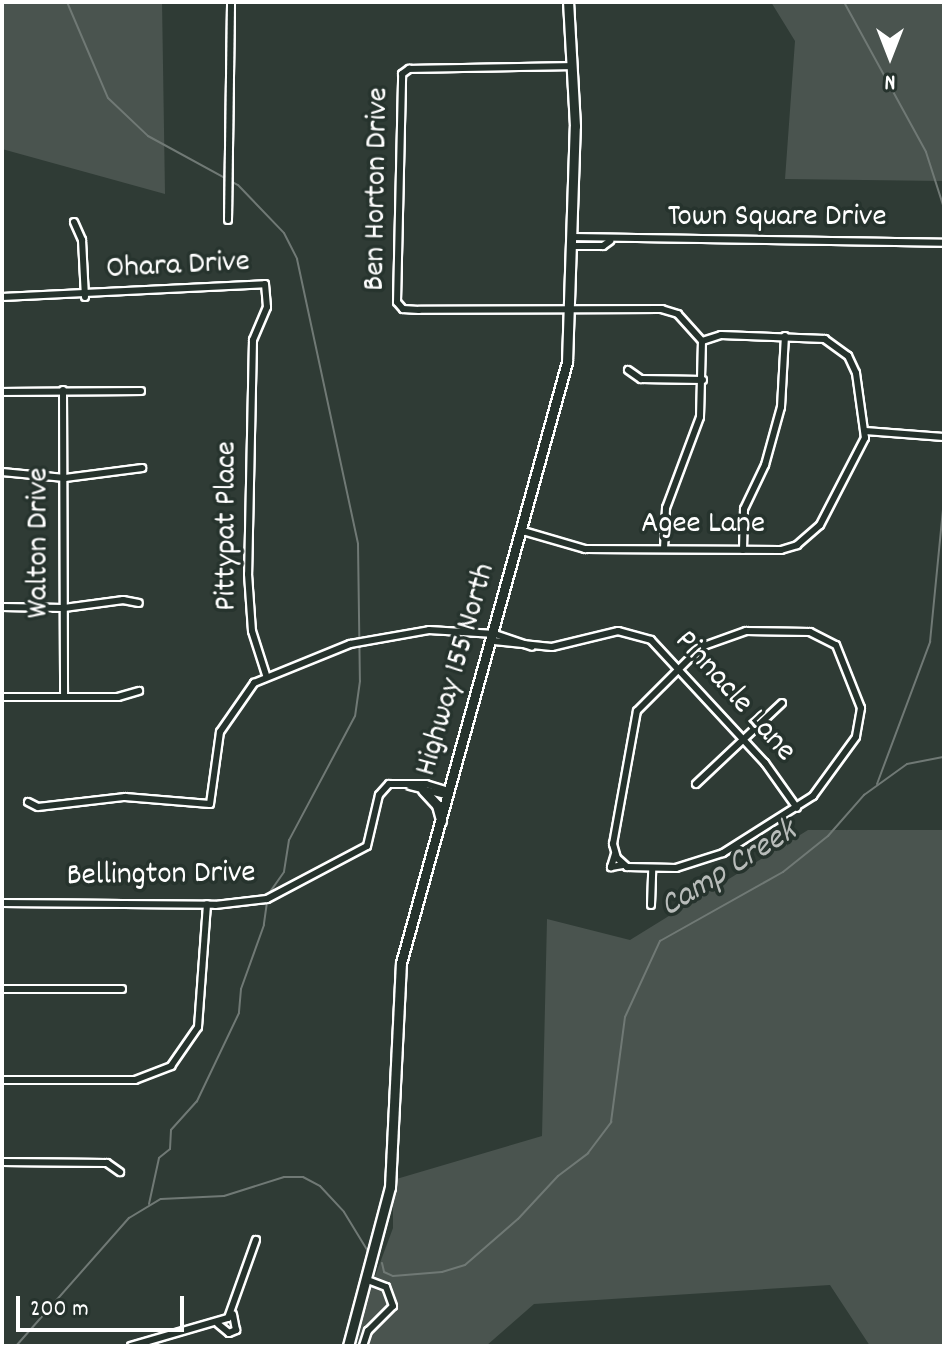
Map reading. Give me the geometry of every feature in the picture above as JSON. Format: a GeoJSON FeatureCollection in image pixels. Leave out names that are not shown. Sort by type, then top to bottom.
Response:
{"type":"FeatureCollection","features":[{"type":"Feature","properties":{"kind":"main road","name":"Highway 155 North"},"geometry":{"type":"LineString","coordinates":[[348,1346],[368,1280],[393,1161],[396,992],[565,374],[572,241],[573,66],[568,2]]}},
{"type":"Feature","properties":{"kind":"main road"},"geometry":{"type":"LineString","coordinates":[[423,790],[437,805],[441,822]]}},
{"type":"Feature","properties":{"kind":"street"},"geometry":{"type":"LineString","coordinates":[[228,220],[231,2]]}},
{"type":"Feature","properties":{"kind":"street","name":"Ben Horton Drive"},"geometry":{"type":"LineString","coordinates":[[569,307],[403,309],[396,289],[402,74],[409,69],[573,66]]}},
{"type":"Feature","properties":{"kind":"street"},"geometry":{"type":"LineString","coordinates":[[74,222],[82,240],[85,297]]}},
{"type":"Feature","properties":{"kind":"street","name":"Town Square Drive"},"geometry":{"type":"LineString","coordinates":[[572,241],[944,243]]}},
{"type":"Feature","properties":{"kind":"street","name":"Ohara Drive"},"geometry":{"type":"LineString","coordinates":[[2,297],[85,297],[121,288],[265,284],[267,307],[253,340],[252,375]]}},
{"type":"Feature","properties":{"kind":"street"},"geometry":{"type":"LineString","coordinates":[[569,307],[662,309],[678,314],[702,341],[703,380],[692,444],[666,508],[664,549]]}},
{"type":"Feature","properties":{"kind":"street"},"geometry":{"type":"LineString","coordinates":[[702,341],[721,335],[825,339],[848,356],[863,400],[865,431],[944,437]]}},
{"type":"Feature","properties":{"kind":"street"},"geometry":{"type":"LineString","coordinates":[[743,550],[744,509],[765,465],[781,407],[785,336]]}},
{"type":"Feature","properties":{"kind":"street"},"geometry":{"type":"LineString","coordinates":[[628,370],[641,379],[703,380]]}},
{"type":"Feature","properties":{"kind":"street","name":"Pittypat Place"},"geometry":{"type":"LineString","coordinates":[[252,375],[249,610],[266,675]]}},
{"type":"Feature","properties":{"kind":"street","name":"Walton Drive"},"geometry":{"type":"LineString","coordinates":[[63,390],[64,696]]}},
{"type":"Feature","properties":{"kind":"street"},"geometry":{"type":"LineString","coordinates":[[2,392],[141,391]]}},
{"type":"Feature","properties":{"kind":"street","name":"Agee Lane"},"geometry":{"type":"LineString","coordinates":[[523,531],[585,549],[781,550],[810,536],[859,455],[865,431]]}},
{"type":"Feature","properties":{"kind":"street"},"geometry":{"type":"LineString","coordinates":[[2,472],[65,478],[142,468]]}},
{"type":"Feature","properties":{"kind":"street"},"geometry":{"type":"LineString","coordinates":[[2,607],[64,608],[123,600],[139,603]]}},
{"type":"Feature","properties":{"kind":"street","name":"Pinnacle Lane"},"geometry":{"type":"LineString","coordinates":[[266,675],[380,635],[429,630],[494,637],[532,647],[557,647],[606,631],[631,632],[655,643],[679,666],[745,740],[797,808]]}},
{"type":"Feature","properties":{"kind":"street"},"geometry":{"type":"LineString","coordinates":[[736,632],[810,632],[836,645],[860,704],[862,723],[835,770],[797,808],[710,859],[652,869],[623,865],[615,854],[631,725],[647,697],[679,666],[707,642],[736,632]]}},
{"type":"Feature","properties":{"kind":"street"},"geometry":{"type":"LineString","coordinates":[[28,802],[38,807],[125,797],[210,804],[220,732],[254,683],[266,675]]}},
{"type":"Feature","properties":{"kind":"street"},"geometry":{"type":"LineString","coordinates":[[2,697],[118,697],[139,691]]}},
{"type":"Feature","properties":{"kind":"street"},"geometry":{"type":"LineString","coordinates":[[696,784],[782,703]]}},
{"type":"Feature","properties":{"kind":"street"},"geometry":{"type":"LineString","coordinates":[[407,785],[450,794]]}},
{"type":"Feature","properties":{"kind":"street"},"geometry":{"type":"LineString","coordinates":[[407,785],[450,794]]}},
{"type":"Feature","properties":{"kind":"street","name":"Bellington Drive"},"geometry":{"type":"LineString","coordinates":[[2,903],[207,904],[267,899],[340,864],[367,846],[383,789],[407,785]]}},
{"type":"Feature","properties":{"kind":"street"},"geometry":{"type":"LineString","coordinates":[[651,905],[652,869]]}},
{"type":"Feature","properties":{"kind":"street"},"geometry":{"type":"LineString","coordinates":[[2,1080],[135,1080],[171,1066],[198,1027],[207,904]]}},
{"type":"Feature","properties":{"kind":"street"},"geometry":{"type":"LineString","coordinates":[[2,989],[122,989]]}},
{"type":"Feature","properties":{"kind":"street"},"geometry":{"type":"LineString","coordinates":[[2,1162],[108,1163],[120,1172]]}},
{"type":"Feature","properties":{"kind":"street"},"geometry":{"type":"LineString","coordinates":[[218,1324],[229,1333],[236,1330],[233,1314],[256,1240]]}},
{"type":"Feature","properties":{"kind":"street"},"geometry":{"type":"LineString","coordinates":[[363,1346],[394,1299],[386,1287],[368,1280]]}},
{"type":"Feature","properties":{"kind":"street"},"geometry":{"type":"LineString","coordinates":[[131,1346],[218,1324],[233,1314]]}},
{"type":"Feature","properties":{"kind":"shaded area"},"geometry":{"type":"Polygon","coordinates":[[[2,2],[162,2],[165,194],[2,149],[2,2]]]}},
{"type":"Feature","properties":{"kind":"shaded area"},"geometry":{"type":"Polygon","coordinates":[[[771,2],[944,2],[944,181],[785,179],[795,41],[771,2]]]}},
{"type":"Feature","properties":{"kind":"shaded area"},"geometry":{"type":"Polygon","coordinates":[[[808,830],[944,830],[944,1346],[870,1346],[830,1285],[534,1304],[486,1346],[349,1346],[393,1228],[393,1180],[542,1136],[547,919],[630,940],[808,830]]]}},
{"type":"Feature","properties":{"kind":"waterway"},"geometry":{"type":"LineString","coordinates":[[67,2],[108,98],[148,136],[238,185],[284,233],[297,259],[358,544],[360,681],[355,716],[289,840],[284,872],[268,895],[264,925],[241,989],[239,1013],[197,1101],[171,1130],[170,1149],[159,1158],[149,1204]]}},
{"type":"Feature","properties":{"kind":"waterway"},"geometry":{"type":"LineString","coordinates":[[844,2],[926,152],[944,208]]}},
{"type":"Feature","properties":{"kind":"waterway"},"geometry":{"type":"LineString","coordinates":[[877,784],[930,642],[944,500]]}},
{"type":"Feature","properties":{"kind":"waterway","name":"Camp Creek"},"geometry":{"type":"LineString","coordinates":[[382,1263],[384,1272],[393,1276],[442,1272],[465,1265],[518,1219],[558,1176],[588,1153],[611,1122],[625,1017],[660,941],[783,872],[828,836],[864,795],[907,764],[944,757]]}},
{"type":"Feature","properties":{"kind":"waterway","name":"Camp Creek"},"geometry":{"type":"LineString","coordinates":[[16,1346],[129,1218],[161,1199],[224,1196],[284,1177],[303,1177],[320,1186],[344,1212],[369,1253]]}}]}
